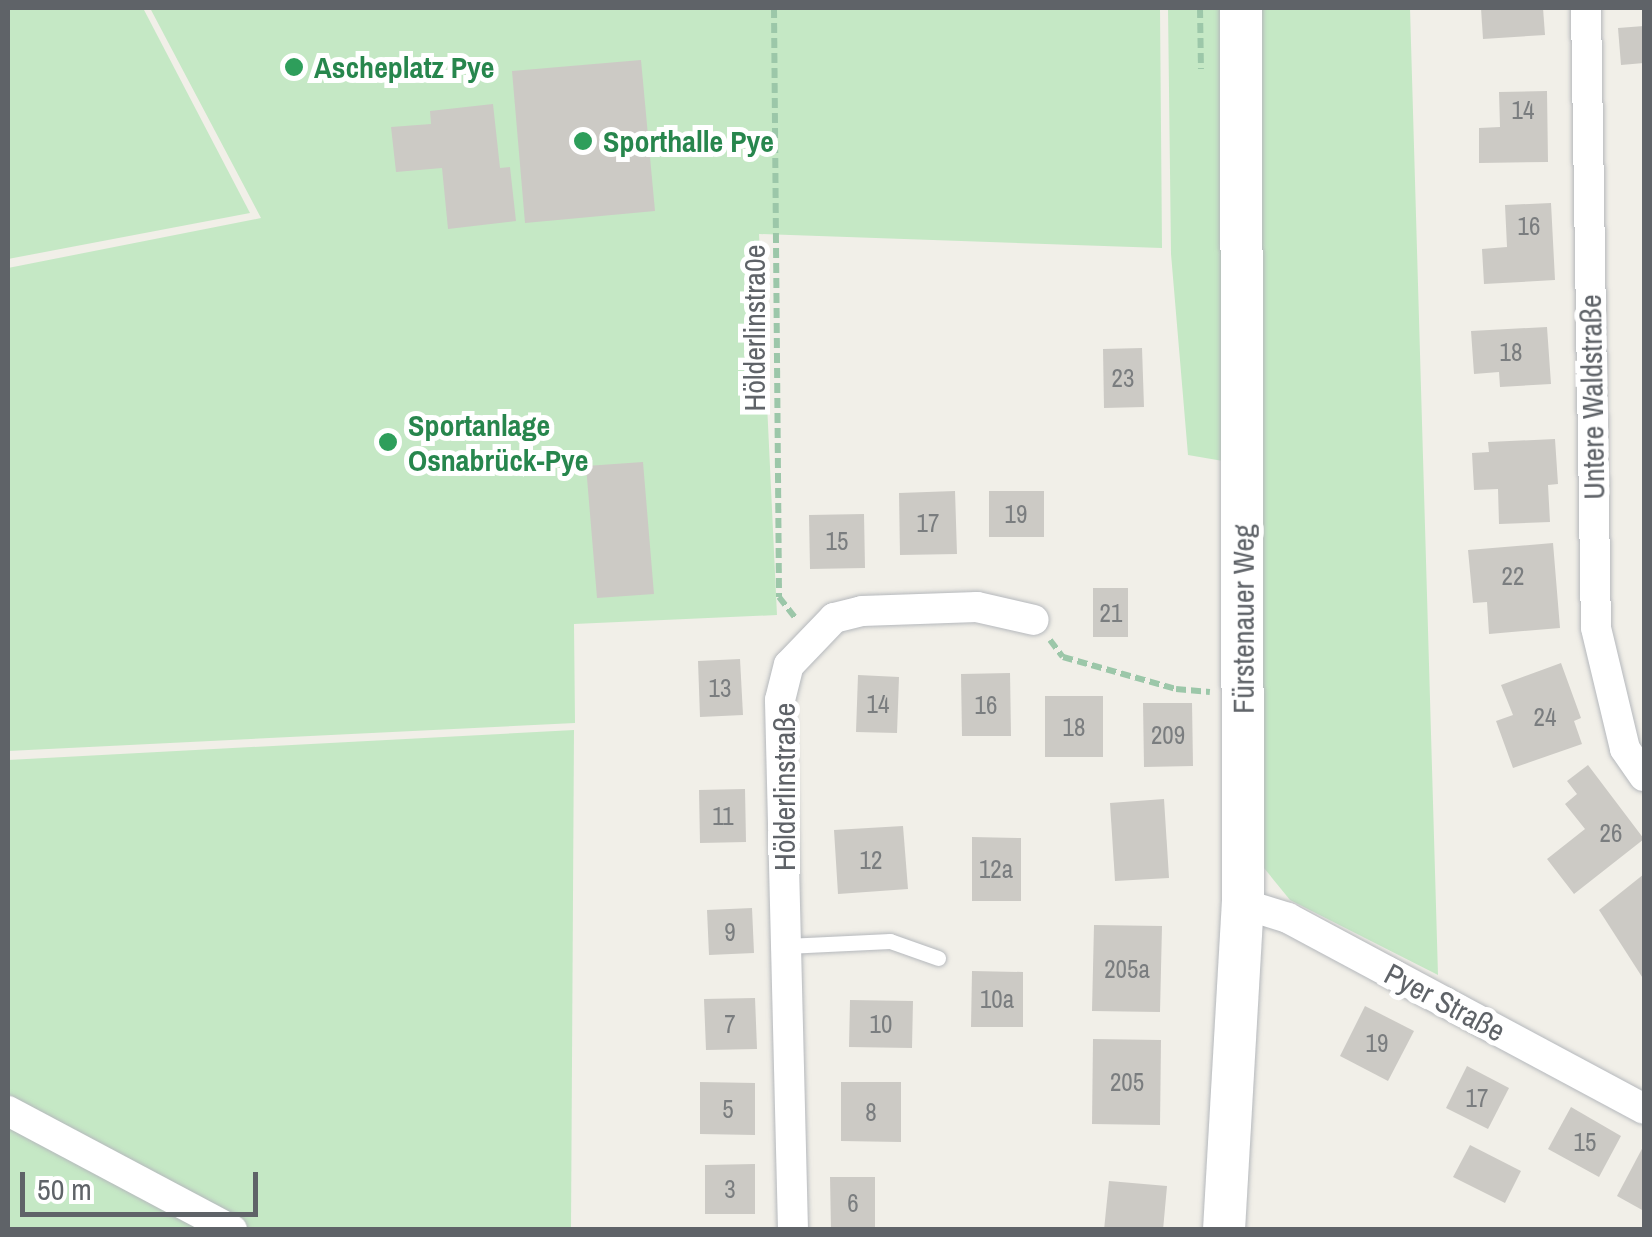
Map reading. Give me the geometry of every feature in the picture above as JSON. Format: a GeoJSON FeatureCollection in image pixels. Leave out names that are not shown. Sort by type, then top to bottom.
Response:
{"type":"FeatureCollection","features":[{"type":"Feature","properties":{"kind":"street","name":"Fürstenauer Weg"},"geometry":{"type":"LineString","coordinates":[[1224,1230],[1243,904],[1242,8]]}},
{"type":"Feature","properties":{"kind":"street","name":"Untere Waldstraße"},"geometry":{"type":"LineString","coordinates":[[1586,8],[1596,628],[1625,749],[1644,776]]}},
{"type":"Feature","properties":{"kind":"street"},"geometry":{"type":"LineString","coordinates":[[810,637],[834,618],[862,610],[977,608],[1034,620]]}},
{"type":"Feature","properties":{"kind":"street","name":"Hölderlinstraße"},"geometry":{"type":"LineString","coordinates":[[793,1230],[780,700],[789,665],[810,637]]}},
{"type":"Feature","properties":{"kind":"street","name":"Pyer Straße"},"geometry":{"type":"LineString","coordinates":[[1243,904],[1288,918],[1644,1109]]}},
{"type":"Feature","properties":{"kind":"street"},"geometry":{"type":"LineString","coordinates":[[8,1111],[232,1230]]}},
{"type":"Feature","properties":{"kind":"lane"},"geometry":{"type":"LineString","coordinates":[[786,946],[890,941],[938,958]]}},
{"type":"Feature","properties":{"kind":"path","name":"Hölderlinstra0e"},"geometry":{"type":"LineString","coordinates":[[774,8],[778,597],[810,637]]}},
{"type":"Feature","properties":{"kind":"path"},"geometry":{"type":"LineString","coordinates":[[1034,620],[1063,657],[1176,689],[1243,698]]}},
{"type":"Feature","properties":{"kind":"green space"},"geometry":{"type":"Polygon","coordinates":[[[8,8],[143,8],[250,213],[8,259],[8,8]]]}},
{"type":"Feature","properties":{"kind":"green space","name":"Sportanlage Osnabrück-Pye"},"geometry":{"type":"Polygon","coordinates":[[[150,8],[1160,8],[1162,248],[759,234],[777,615],[574,624],[575,723],[8,751],[8,268],[261,218],[150,8]]]}},
{"type":"Feature","properties":{"kind":"green space"},"geometry":{"type":"Polygon","coordinates":[[[1168,8],[1410,8],[1438,975],[1290,900],[1264,868],[1258,467],[1188,455],[1171,254],[1168,8]]]}},
{"type":"Feature","properties":{"kind":"green space"},"geometry":{"type":"Polygon","coordinates":[[[574,730],[571,1229],[8,1230],[8,760],[574,730]]]}},
{"type":"Feature","properties":{"kind":"building"},"geometry":{"type":"Polygon","coordinates":[[[1481,8],[1543,8],[1545,35],[1483,39],[1481,8]]]}},
{"type":"Feature","properties":{"kind":"building"},"geometry":{"type":"Polygon","coordinates":[[[1644,26],[1644,63],[1621,65],[1618,28],[1644,26]]]}},
{"type":"Feature","properties":{"kind":"building","name":"Sporthalle Pye"},"geometry":{"type":"Polygon","coordinates":[[[641,60],[655,211],[525,223],[512,71],[641,60]]]}},
{"type":"Feature","properties":{"kind":"building"},"geometry":{"type":"Polygon","coordinates":[[[1547,91],[1548,162],[1479,163],[1479,128],[1500,127],[1499,92],[1547,91]]]}},
{"type":"Feature","properties":{"kind":"building"},"geometry":{"type":"Polygon","coordinates":[[[493,104],[500,168],[510,167],[516,221],[448,229],[442,168],[396,172],[391,127],[431,124],[430,111],[493,104]]]}},
{"type":"Feature","properties":{"kind":"building"},"geometry":{"type":"Polygon","coordinates":[[[1551,203],[1555,280],[1484,284],[1482,249],[1507,247],[1505,205],[1551,203]]]}},
{"type":"Feature","properties":{"kind":"building"},"geometry":{"type":"Polygon","coordinates":[[[1547,327],[1551,384],[1500,387],[1499,372],[1474,374],[1471,331],[1547,327]]]}},
{"type":"Feature","properties":{"kind":"building"},"geometry":{"type":"Polygon","coordinates":[[[1142,348],[1144,407],[1104,408],[1103,349],[1142,348]]]}},
{"type":"Feature","properties":{"kind":"building"},"geometry":{"type":"Polygon","coordinates":[[[1555,439],[1558,484],[1548,485],[1550,522],[1499,524],[1498,489],[1474,490],[1472,453],[1489,452],[1488,442],[1555,439]]]}},
{"type":"Feature","properties":{"kind":"building"},"geometry":{"type":"Polygon","coordinates":[[[643,462],[654,594],[597,598],[586,466],[643,462]]]}},
{"type":"Feature","properties":{"kind":"building"},"geometry":{"type":"Polygon","coordinates":[[[955,491],[957,554],[900,555],[899,493],[955,491]]]}},
{"type":"Feature","properties":{"kind":"building"},"geometry":{"type":"Polygon","coordinates":[[[989,491],[1044,491],[1044,537],[989,537],[989,491]]]}},
{"type":"Feature","properties":{"kind":"building"},"geometry":{"type":"Polygon","coordinates":[[[864,514],[865,568],[810,569],[809,515],[864,514]]]}},
{"type":"Feature","properties":{"kind":"building"},"geometry":{"type":"Polygon","coordinates":[[[1553,543],[1560,628],[1489,634],[1487,602],[1473,603],[1468,550],[1553,543]]]}},
{"type":"Feature","properties":{"kind":"building"},"geometry":{"type":"Polygon","coordinates":[[[1093,588],[1128,588],[1128,637],[1093,637],[1093,588]]]}},
{"type":"Feature","properties":{"kind":"building"},"geometry":{"type":"Polygon","coordinates":[[[740,659],[743,715],[700,717],[698,661],[740,659]]]}},
{"type":"Feature","properties":{"kind":"building"},"geometry":{"type":"Polygon","coordinates":[[[1561,663],[1581,718],[1574,721],[1582,744],[1513,768],[1496,721],[1513,715],[1501,685],[1561,663]]]}},
{"type":"Feature","properties":{"kind":"building"},"geometry":{"type":"Polygon","coordinates":[[[1010,673],[1011,736],[962,736],[961,674],[1010,673]]]}},
{"type":"Feature","properties":{"kind":"building"},"geometry":{"type":"Polygon","coordinates":[[[858,675],[899,677],[897,733],[856,732],[858,675]]]}},
{"type":"Feature","properties":{"kind":"building"},"geometry":{"type":"Polygon","coordinates":[[[1045,696],[1103,696],[1103,757],[1045,757],[1045,696]]]}},
{"type":"Feature","properties":{"kind":"building"},"geometry":{"type":"Polygon","coordinates":[[[1143,703],[1192,703],[1193,766],[1144,767],[1143,703]]]}},
{"type":"Feature","properties":{"kind":"building"},"geometry":{"type":"Polygon","coordinates":[[[1588,765],[1644,839],[1574,894],[1547,859],[1585,829],[1565,804],[1577,794],[1567,781],[1588,765]]]}},
{"type":"Feature","properties":{"kind":"building"},"geometry":{"type":"Polygon","coordinates":[[[745,789],[746,842],[700,843],[699,790],[745,789]]]}},
{"type":"Feature","properties":{"kind":"building"},"geometry":{"type":"Polygon","coordinates":[[[1164,799],[1169,878],[1115,881],[1110,803],[1164,799]]]}},
{"type":"Feature","properties":{"kind":"building"},"geometry":{"type":"Polygon","coordinates":[[[903,826],[908,889],[838,894],[834,830],[903,826]]]}},
{"type":"Feature","properties":{"kind":"building"},"geometry":{"type":"Polygon","coordinates":[[[972,837],[1021,838],[1021,901],[972,901],[972,837]]]}},
{"type":"Feature","properties":{"kind":"building"},"geometry":{"type":"Polygon","coordinates":[[[1644,874],[1644,980],[1599,910],[1644,874]]]}},
{"type":"Feature","properties":{"kind":"building"},"geometry":{"type":"Polygon","coordinates":[[[752,908],[754,953],[709,955],[707,910],[752,908]]]}},
{"type":"Feature","properties":{"kind":"building"},"geometry":{"type":"Polygon","coordinates":[[[1094,925],[1162,926],[1160,1012],[1092,1011],[1094,925]]]}},
{"type":"Feature","properties":{"kind":"building"},"geometry":{"type":"Polygon","coordinates":[[[972,971],[1023,972],[1023,1027],[971,1027],[972,971]]]}},
{"type":"Feature","properties":{"kind":"building"},"geometry":{"type":"Polygon","coordinates":[[[755,998],[757,1049],[706,1050],[704,999],[755,998]]]}},
{"type":"Feature","properties":{"kind":"building"},"geometry":{"type":"Polygon","coordinates":[[[850,1000],[913,1001],[912,1048],[849,1047],[850,1000]]]}},
{"type":"Feature","properties":{"kind":"building"},"geometry":{"type":"Polygon","coordinates":[[[1365,1006],[1414,1031],[1388,1081],[1340,1056],[1365,1006]]]}},
{"type":"Feature","properties":{"kind":"building"},"geometry":{"type":"Polygon","coordinates":[[[1093,1039],[1161,1040],[1160,1125],[1092,1124],[1093,1039]]]}},
{"type":"Feature","properties":{"kind":"building"},"geometry":{"type":"Polygon","coordinates":[[[1467,1066],[1509,1088],[1488,1129],[1446,1108],[1467,1066]]]}},
{"type":"Feature","properties":{"kind":"building"},"geometry":{"type":"Polygon","coordinates":[[[700,1082],[755,1083],[755,1135],[700,1134],[700,1082]]]}},
{"type":"Feature","properties":{"kind":"building"},"geometry":{"type":"Polygon","coordinates":[[[841,1082],[901,1082],[901,1142],[841,1141],[841,1082]]]}},
{"type":"Feature","properties":{"kind":"building"},"geometry":{"type":"Polygon","coordinates":[[[1571,1107],[1621,1136],[1599,1177],[1548,1149],[1571,1107]]]}},
{"type":"Feature","properties":{"kind":"building"},"geometry":{"type":"Polygon","coordinates":[[[1470,1145],[1521,1171],[1505,1203],[1453,1177],[1470,1145]]]}},
{"type":"Feature","properties":{"kind":"building"},"geometry":{"type":"Polygon","coordinates":[[[1644,1145],[1644,1211],[1617,1196],[1644,1145]]]}},
{"type":"Feature","properties":{"kind":"building"},"geometry":{"type":"Polygon","coordinates":[[[755,1164],[755,1214],[705,1214],[705,1165],[755,1164]]]}},
{"type":"Feature","properties":{"kind":"building"},"geometry":{"type":"Polygon","coordinates":[[[830,1177],[875,1177],[875,1230],[831,1230],[830,1177]]]}},
{"type":"Feature","properties":{"kind":"building"},"geometry":{"type":"Polygon","coordinates":[[[1109,1181],[1167,1186],[1163,1230],[1104,1230],[1109,1181]]]}},
{"type":"Feature","properties":{"kind":"place","name":"Ascheplatz Pye"},"geometry":{"type":"Point","coordinates":[294,67]}},
{"type":"Feature","properties":{"kind":"place","name":"Sporthalle Pye"},"geometry":{"type":"Point","coordinates":[583,141]}},
{"type":"Feature","properties":{"kind":"place","name":"Sportanlage Osnabrück-Pye"},"geometry":{"type":"Point","coordinates":[388,442]}}]}
